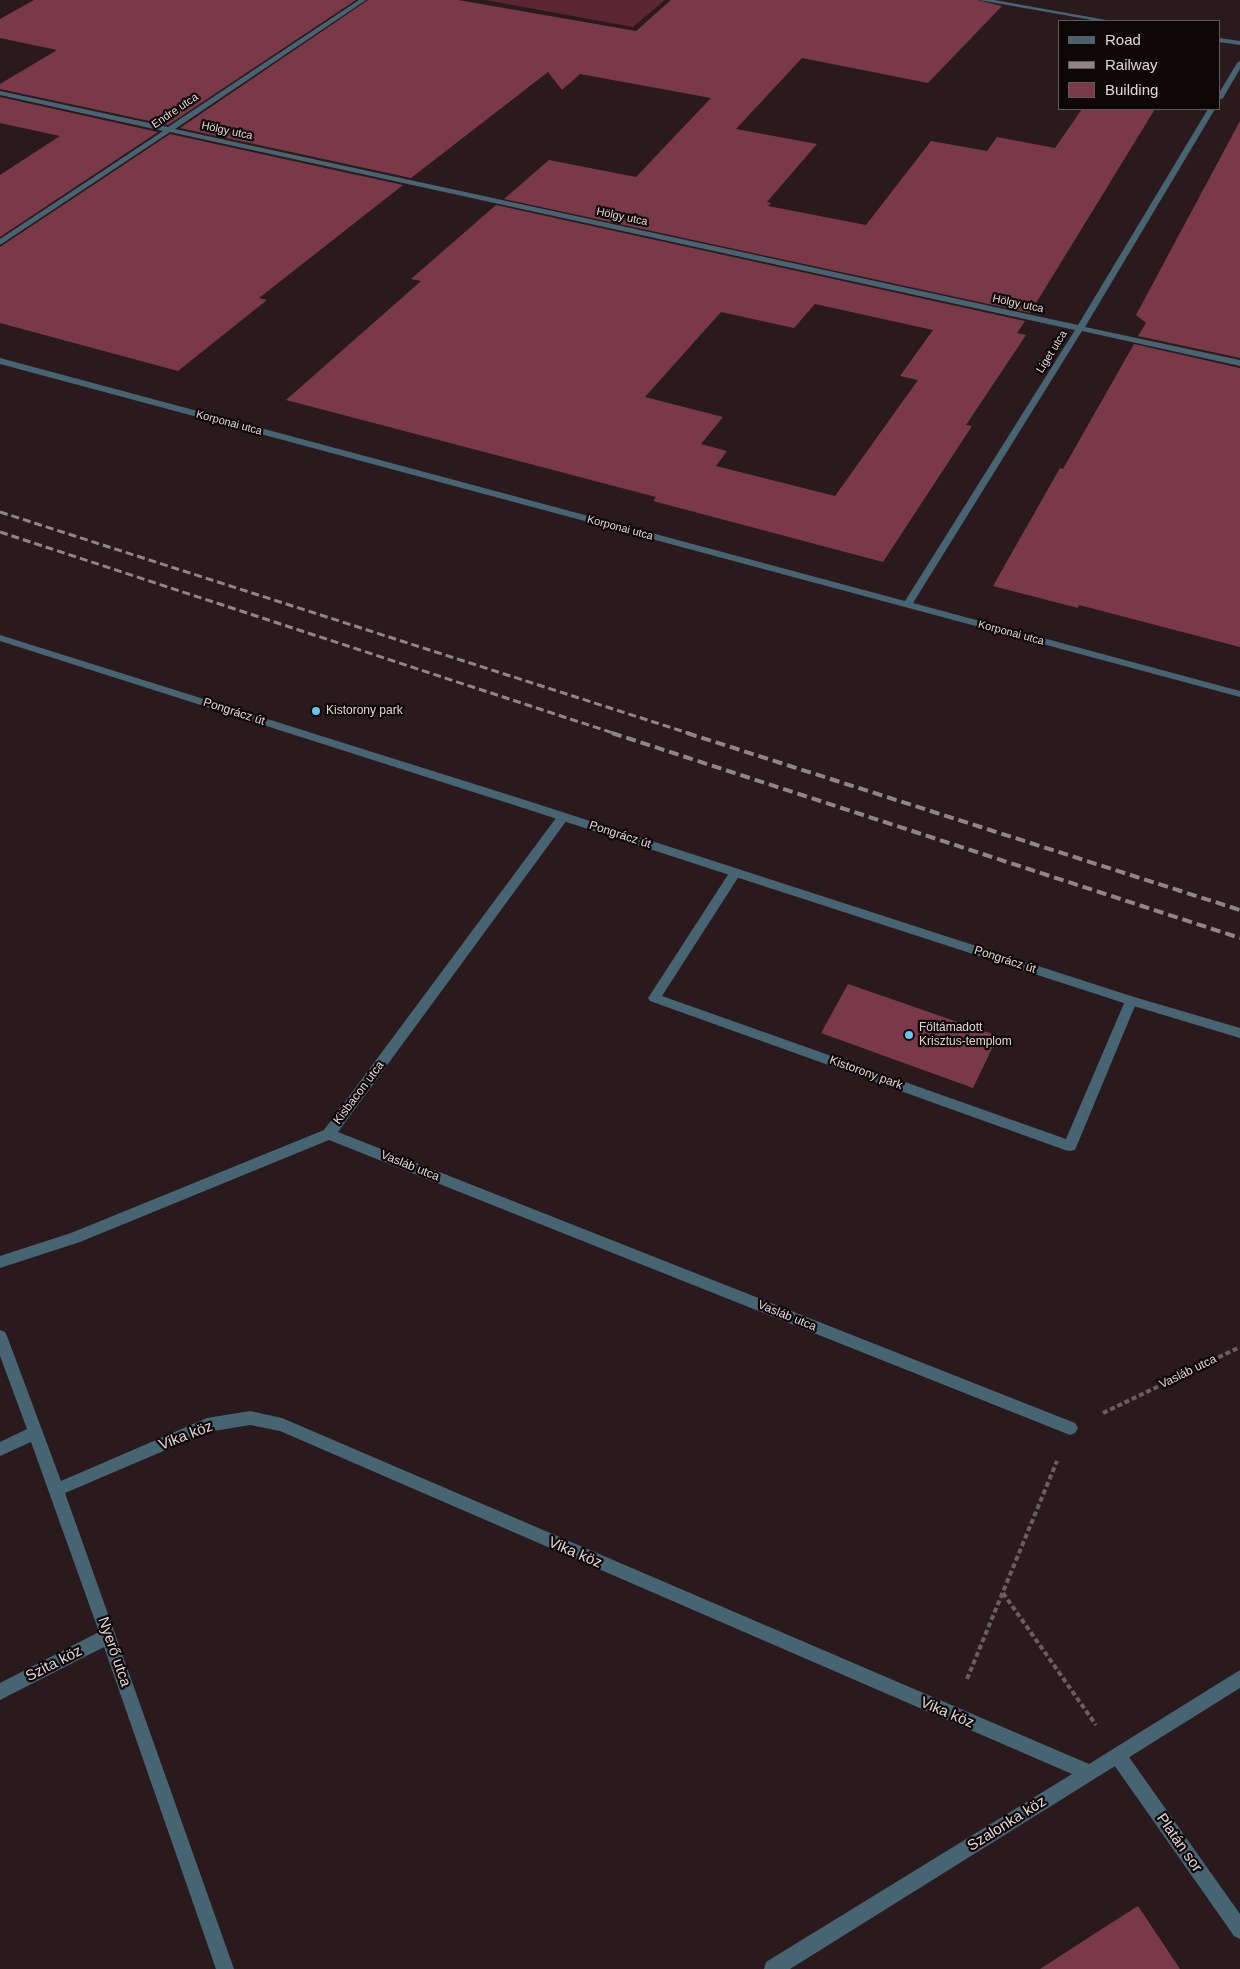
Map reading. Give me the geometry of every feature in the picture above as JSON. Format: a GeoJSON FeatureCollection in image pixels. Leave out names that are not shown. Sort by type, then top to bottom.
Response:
{"type":"FeatureCollection","features":[{"type":"Feature","properties":{"kind":"street","name":"Endre utca"},"geometry":{"type":"LineString","coordinates":[[0,243],[363,0]]}},
{"type":"Feature","properties":{"kind":"street"},"geometry":{"type":"LineString","coordinates":[[982,0],[1103,20]]}},
{"type":"Feature","properties":{"kind":"street"},"geometry":{"type":"LineString","coordinates":[[1220,40],[1240,43]]}},
{"type":"Feature","properties":{"kind":"street"},"geometry":{"type":"LineString","coordinates":[[1220,96],[1240,63]]}},
{"type":"Feature","properties":{"kind":"street","name":"Hölgy utca"},"geometry":{"type":"LineString","coordinates":[[0,93],[1240,363]]}},
{"type":"Feature","properties":{"kind":"street","name":"Liget utca"},"geometry":{"type":"LineString","coordinates":[[907,605],[1080,328],[1211,110]]}},
{"type":"Feature","properties":{"kind":"street","name":"Korponai utca"},"geometry":{"type":"LineString","coordinates":[[0,361],[1240,694]]}},
{"type":"Feature","properties":{"kind":"street","name":"Pongrácz út"},"geometry":{"type":"LineString","coordinates":[[0,638],[563,817],[1131,1001],[1240,1033]]}},
{"type":"Feature","properties":{"kind":"street","name":"Kisbacon utca"},"geometry":{"type":"LineString","coordinates":[[0,1262],[75,1238],[329,1134],[563,817]]}},
{"type":"Feature","properties":{"kind":"street","name":"Kistorony park"},"geometry":{"type":"LineString","coordinates":[[735,873],[654,998],[1070,1146],[1131,1001]]}},
{"type":"Feature","properties":{"kind":"street","name":"Vasláb utca"},"geometry":{"type":"LineString","coordinates":[[329,1134],[1070,1428]]}},
{"type":"Feature","properties":{"kind":"street","name":"Nyerő utca"},"geometry":{"type":"LineString","coordinates":[[0,1336],[36,1432],[224,1969]]}},
{"type":"Feature","properties":{"kind":"street","name":"Vika köz"},"geometry":{"type":"LineString","coordinates":[[56,1490],[207,1424],[250,1418],[282,1425],[1090,1773]]}},
{"type":"Feature","properties":{"kind":"street"},"geometry":{"type":"LineString","coordinates":[[0,1449],[36,1432]]}},
{"type":"Feature","properties":{"kind":"street","name":"Szita köz"},"geometry":{"type":"LineString","coordinates":[[0,1692],[108,1636]]}},
{"type":"Feature","properties":{"kind":"street","name":"Szalonka köz"},"geometry":{"type":"LineString","coordinates":[[773,1969],[1118,1756],[1240,1678]]}},
{"type":"Feature","properties":{"kind":"street","name":"Platán sor"},"geometry":{"type":"LineString","coordinates":[[1118,1756],[1240,1930]]}},
{"type":"Feature","properties":{"kind":"path","name":"Vasláb utca"},"geometry":{"type":"LineString","coordinates":[[1070,1428],[1240,1347]]}},
{"type":"Feature","properties":{"kind":"path"},"geometry":{"type":"LineString","coordinates":[[952,1715],[1070,1428]]}},
{"type":"Feature","properties":{"kind":"path"},"geometry":{"type":"LineString","coordinates":[[1002,1593],[1118,1756]]}},
{"type":"Feature","properties":{"kind":"shaded area"},"geometry":{"type":"Polygon","coordinates":[[[485,0],[665,0],[633,27],[485,0]]]}},
{"type":"Feature","properties":{"kind":"building"},"geometry":{"type":"Polygon","coordinates":[[[34,0],[356,0],[168,125],[0,89],[0,84],[57,50],[0,38],[0,19],[34,0]]]}},
{"type":"Feature","properties":{"kind":"building"},"geometry":{"type":"Polygon","coordinates":[[[368,0],[458,0],[636,31],[671,0],[977,0],[1002,6],[928,83],[802,58],[736,129],[817,144],[767,202],[771,203],[768,206],[866,225],[931,141],[987,151],[997,137],[1055,148],[1081,110],[1154,110],[1030,313],[504,199],[549,160],[636,177],[711,98],[580,74],[562,90],[548,72],[411,178],[180,128],[368,0]]]}},
{"type":"Feature","properties":{"kind":"building"},"geometry":{"type":"Polygon","coordinates":[[[0,97],[158,132],[0,237],[0,175],[60,136],[0,123],[0,97]]]}},
{"type":"Feature","properties":{"kind":"building"},"geometry":{"type":"Polygon","coordinates":[[[1240,121],[1240,358],[1138,336],[1146,323],[1136,315],[1240,121]]]}},
{"type":"Feature","properties":{"kind":"building"},"geometry":{"type":"Polygon","coordinates":[[[170,134],[403,185],[259,298],[267,300],[178,371],[0,323],[0,247],[170,134]]]}},
{"type":"Feature","properties":{"kind":"building"},"geometry":{"type":"Polygon","coordinates":[[[496,205],[1025,321],[1017,333],[1026,335],[966,425],[972,426],[883,562],[653,501],[656,497],[286,400],[421,281],[411,279],[496,205]],[[815,304],[794,328],[721,312],[645,397],[723,417],[701,444],[727,451],[716,466],[835,496],[918,380],[900,376],[933,330],[815,304]]]}},
{"type":"Feature","properties":{"kind":"building"},"geometry":{"type":"Polygon","coordinates":[[[1134,344],[1240,368],[1240,647],[1079,605],[1078,608],[993,586],[1060,468],[1063,469],[1134,344]]]}},
{"type":"Feature","properties":{"kind":"building","name":"Föltámadott Krisztus-templom"},"geometry":{"type":"Polygon","coordinates":[[[848,984],[998,1036],[973,1088],[821,1033],[848,984]]]}},
{"type":"Feature","properties":{"kind":"building"},"geometry":{"type":"Polygon","coordinates":[[[1138,1906],[1180,1969],[1040,1969],[1119,1918],[1138,1906]]]}},
{"type":"Feature","properties":{"kind":"railway"},"geometry":{"type":"LineString","coordinates":[[0,512],[691,734]]}},
{"type":"Feature","properties":{"kind":"railway"},"geometry":{"type":"LineString","coordinates":[[0,532],[616,734]]}},
{"type":"Feature","properties":{"kind":"railway"},"geometry":{"type":"LineString","coordinates":[[612,733],[1240,938]]}},
{"type":"Feature","properties":{"kind":"railway"},"geometry":{"type":"LineString","coordinates":[[687,733],[1240,910]]}},
{"type":"Feature","properties":{"kind":"place","name":"Kistorony park"},"geometry":{"type":"Point","coordinates":[316,711]}},
{"type":"Feature","properties":{"kind":"place","name":"Föltámadott Krisztus-templom"},"geometry":{"type":"Point","coordinates":[909,1035]}}]}
